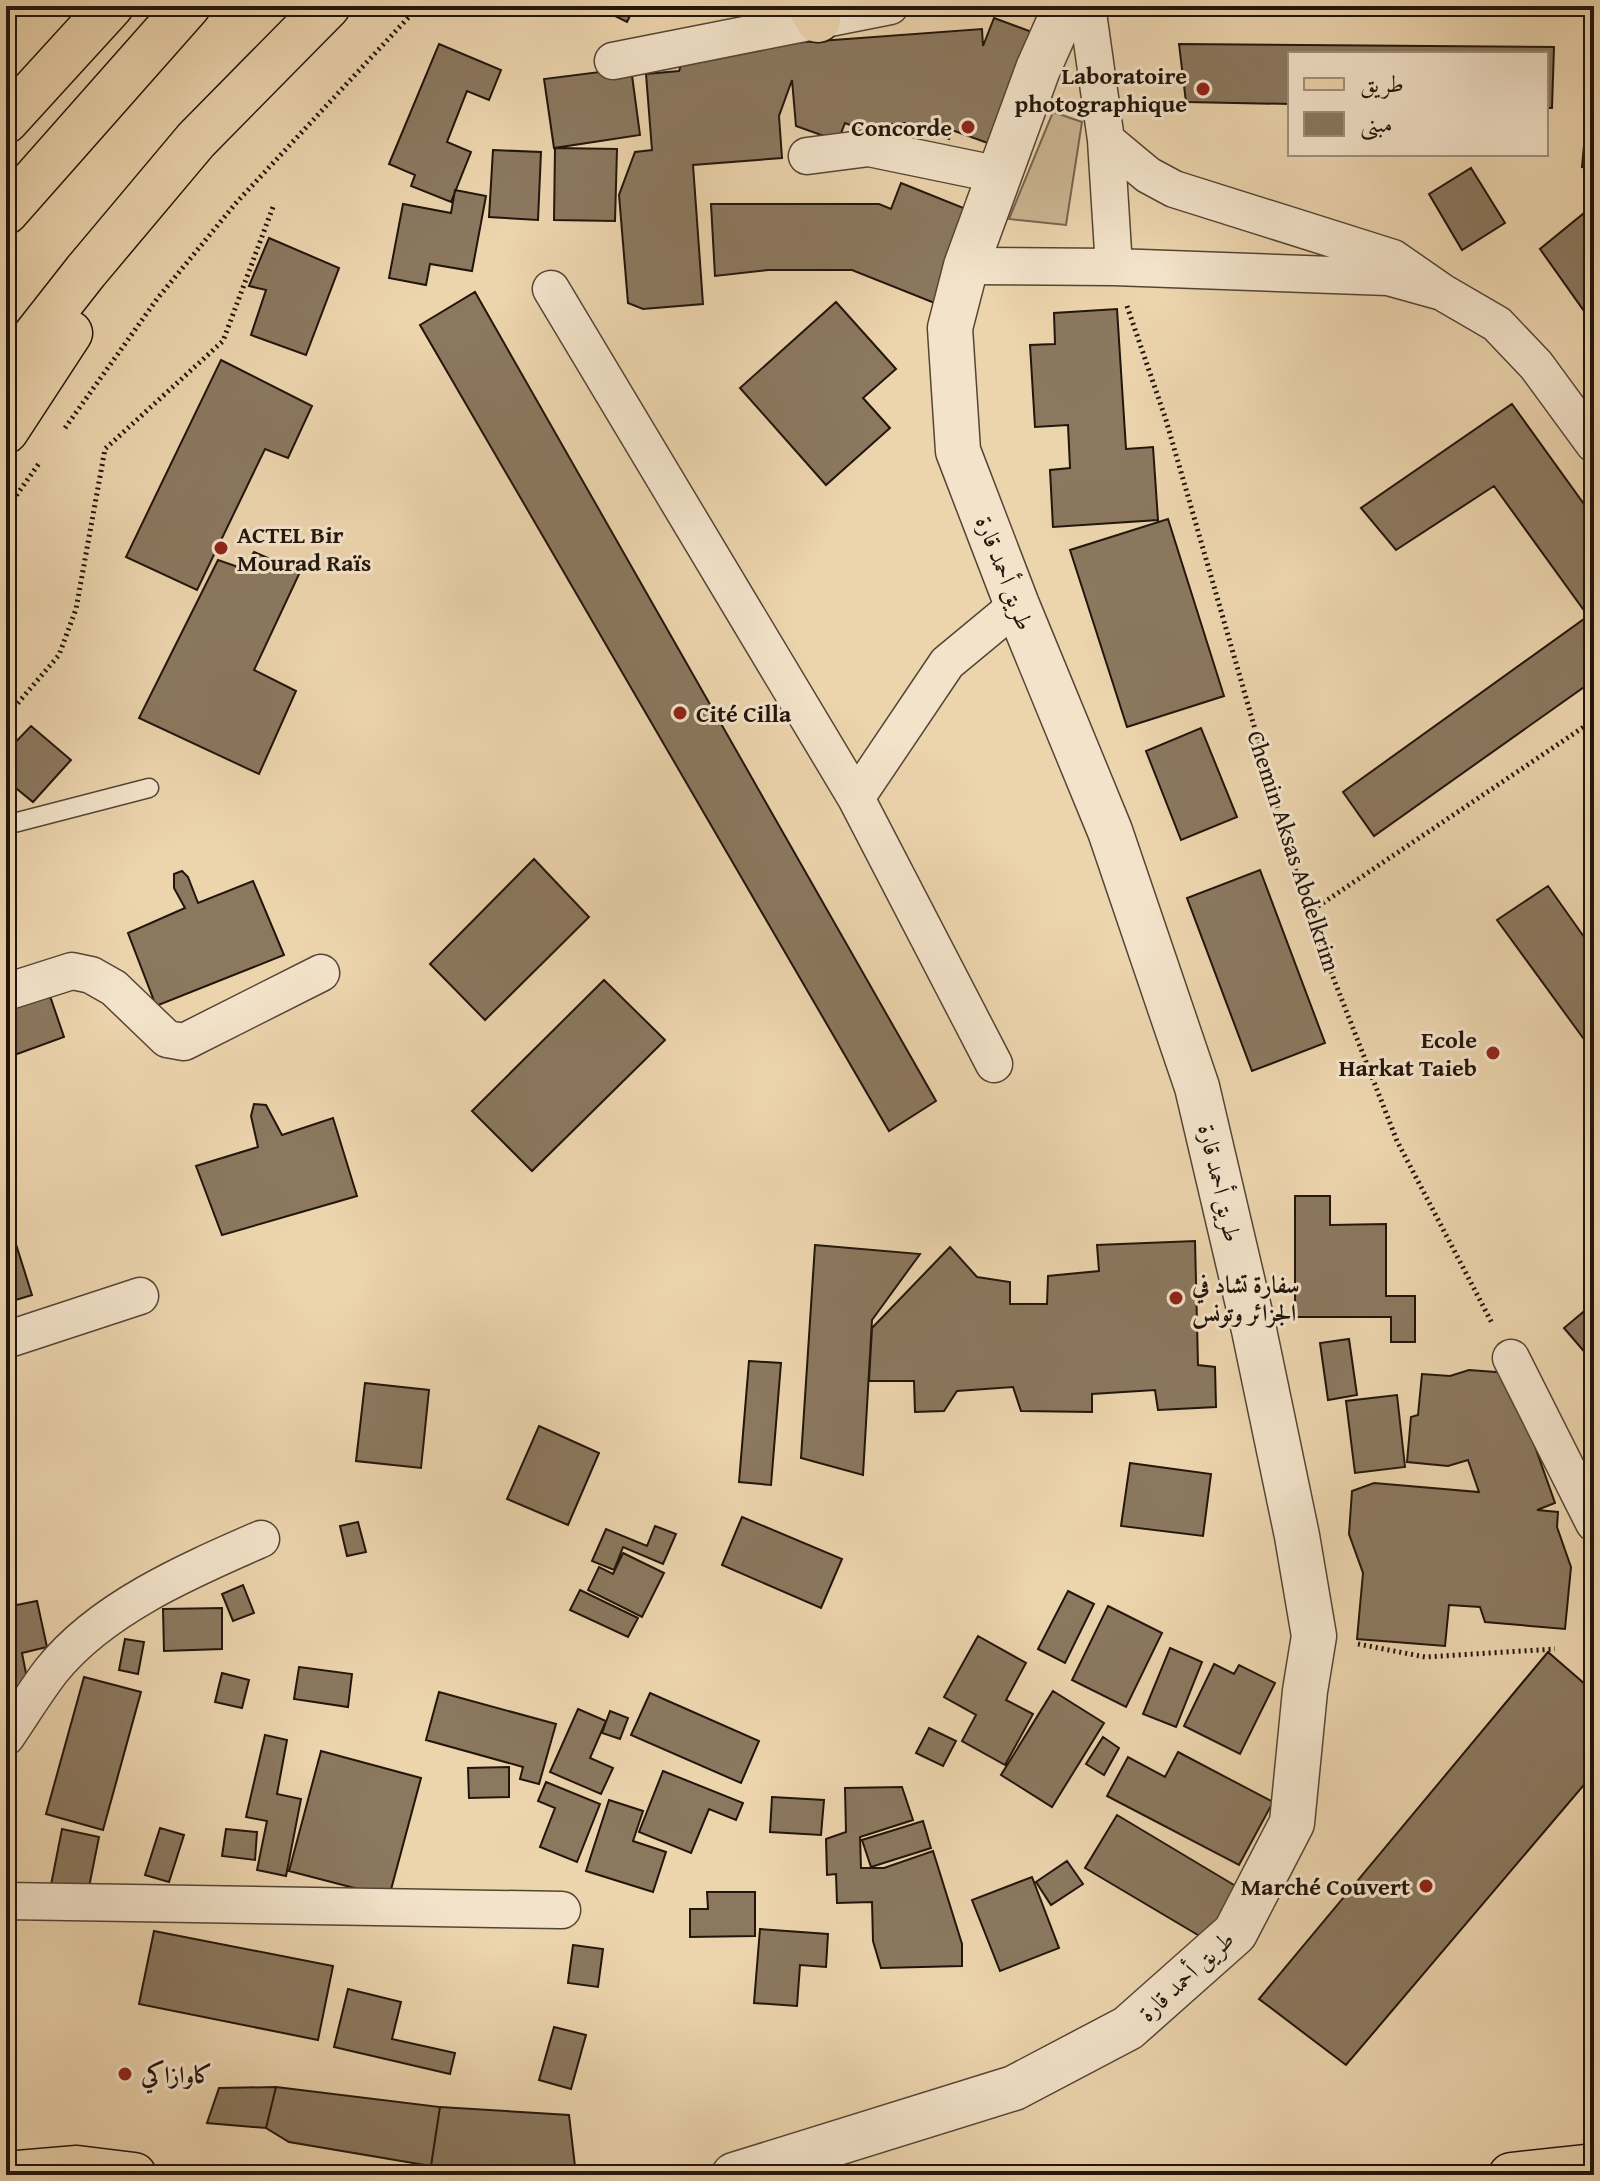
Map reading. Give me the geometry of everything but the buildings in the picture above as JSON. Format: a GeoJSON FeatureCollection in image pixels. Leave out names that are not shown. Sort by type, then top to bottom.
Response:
{"type":"FeatureCollection","features":[{"type":"Feature","properties":{"kind":"main road"},"geometry":{"type":"LineString","coordinates":[[6,121],[111,6]]}},
{"type":"Feature","properties":{"kind":"main road"},"geometry":{"type":"LineString","coordinates":[[6,212],[188,6]]}},
{"type":"Feature","properties":{"kind":"main road"},"geometry":{"type":"LineString","coordinates":[[6,373],[86,271],[196,140],[328,6]]}},
{"type":"Feature","properties":{"kind":"main road"},"geometry":{"type":"LineString","coordinates":[[6,431],[196,140]]}},
{"type":"Feature","properties":{"kind":"main road"},"geometry":{"type":"LineString","coordinates":[[1511,2175],[1594,2166]]}},
{"type":"Feature","properties":{"kind":"main road"},"geometry":{"type":"LineString","coordinates":[[6,2174],[77,2168],[134,2175]]}},
{"type":"Feature","properties":{"kind":"street"},"geometry":{"type":"LineString","coordinates":[[613,61],[814,13],[890,6]]}},
{"type":"Feature","properties":{"kind":"street","name":"طريق أحمد قارة"},"geometry":{"type":"LineString","coordinates":[[734,2175],[1014,2088],[1128,2028],[1235,1933],[1292,1823],[1305,1691],[1314,1636],[1297,1536],[1257,1345],[1197,1087],[1110,831],[1017,605],[958,451],[950,328],[966,266],[1038,69],[1066,6]]}},
{"type":"Feature","properties":{"kind":"street"},"geometry":{"type":"LineString","coordinates":[[1087,6],[1106,140],[1114,267]]}},
{"type":"Feature","properties":{"kind":"street"},"geometry":{"type":"LineString","coordinates":[[1106,140],[1148,175],[1174,189],[1393,258],[1442,292],[1497,324],[1536,365],[1594,444]]}},
{"type":"Feature","properties":{"kind":"street"},"geometry":{"type":"LineString","coordinates":[[807,156],[869,148],[1000,175]]}},
{"type":"Feature","properties":{"kind":"street"},"geometry":{"type":"LineString","coordinates":[[966,266],[1114,267],[1388,277],[1442,292]]}},
{"type":"Feature","properties":{"kind":"street"},"geometry":{"type":"LineString","coordinates":[[551,289],[856,798],[994,1064]]}},
{"type":"Feature","properties":{"kind":"street"},"geometry":{"type":"LineString","coordinates":[[856,798],[947,663],[1017,605]]}},
{"type":"Feature","properties":{"kind":"street"},"geometry":{"type":"LineString","coordinates":[[6,992],[72,971],[91,975],[114,988],[167,1039],[184,1042],[321,973]]}},
{"type":"Feature","properties":{"kind":"street"},"geometry":{"type":"LineString","coordinates":[[6,1340],[140,1296]]}},
{"type":"Feature","properties":{"kind":"street"},"geometry":{"type":"LineString","coordinates":[[1511,1358],[1594,1523]]}},
{"type":"Feature","properties":{"kind":"street"},"geometry":{"type":"LineString","coordinates":[[6,1737],[52,1669],[105,1620],[189,1570],[261,1539]]}},
{"type":"Feature","properties":{"kind":"street"},"geometry":{"type":"LineString","coordinates":[[6,1901],[562,1910]]}},
{"type":"Feature","properties":{"kind":"lane"},"geometry":{"type":"LineString","coordinates":[[6,825],[149,788]]}},
{"type":"Feature","properties":{"kind":"path"},"geometry":{"type":"LineString","coordinates":[[59,436],[157,299],[236,203],[419,6]]}},
{"type":"Feature","properties":{"kind":"path"},"geometry":{"type":"LineString","coordinates":[[6,717],[59,655],[76,609],[105,449],[223,341],[273,207]]}},
{"type":"Feature","properties":{"kind":"path","name":"Chemin Aksas Abdelkrim"},"geometry":{"type":"LineString","coordinates":[[1114,267],[1166,420],[1308,913],[1397,1141],[1511,1358]]}},
{"type":"Feature","properties":{"kind":"path"},"geometry":{"type":"LineString","coordinates":[[6,510],[42,460]]}},
{"type":"Feature","properties":{"kind":"path"},"geometry":{"type":"LineString","coordinates":[[1308,913],[1594,720]]}},
{"type":"Feature","properties":{"kind":"path"},"geometry":{"type":"LineString","coordinates":[[1314,1636],[1425,1657],[1555,1649]]}},
{"type":"Feature","properties":{"kind":"shaded area"},"geometry":{"type":"Polygon","coordinates":[[[1053,112],[1082,122],[1066,225],[1009,219],[1053,112]]]}},
{"type":"Feature","properties":{"kind":"place","name":"Laboratoire photographique"},"geometry":{"type":"Point","coordinates":[1203,89]}},
{"type":"Feature","properties":{"kind":"place","name":"Concorde"},"geometry":{"type":"Point","coordinates":[968,127]}},
{"type":"Feature","properties":{"kind":"place","name":"ACTEL Bir Mourad Raïs"},"geometry":{"type":"Point","coordinates":[221,548]}},
{"type":"Feature","properties":{"kind":"place","name":"Cité Cilla"},"geometry":{"type":"Point","coordinates":[680,713]}},
{"type":"Feature","properties":{"kind":"place","name":"Ecole Harkat Taieb"},"geometry":{"type":"Point","coordinates":[1493,1053]}},
{"type":"Feature","properties":{"kind":"place","name":"سفارة تشاد في الجزائر وتونس"},"geometry":{"type":"Point","coordinates":[1176,1298]}},
{"type":"Feature","properties":{"kind":"place","name":"Marché Couvert"},"geometry":{"type":"Point","coordinates":[1426,1886]}},
{"type":"Feature","properties":{"kind":"place","name":"كاوازاكي"},"geometry":{"type":"Point","coordinates":[125,2074]}}]}
